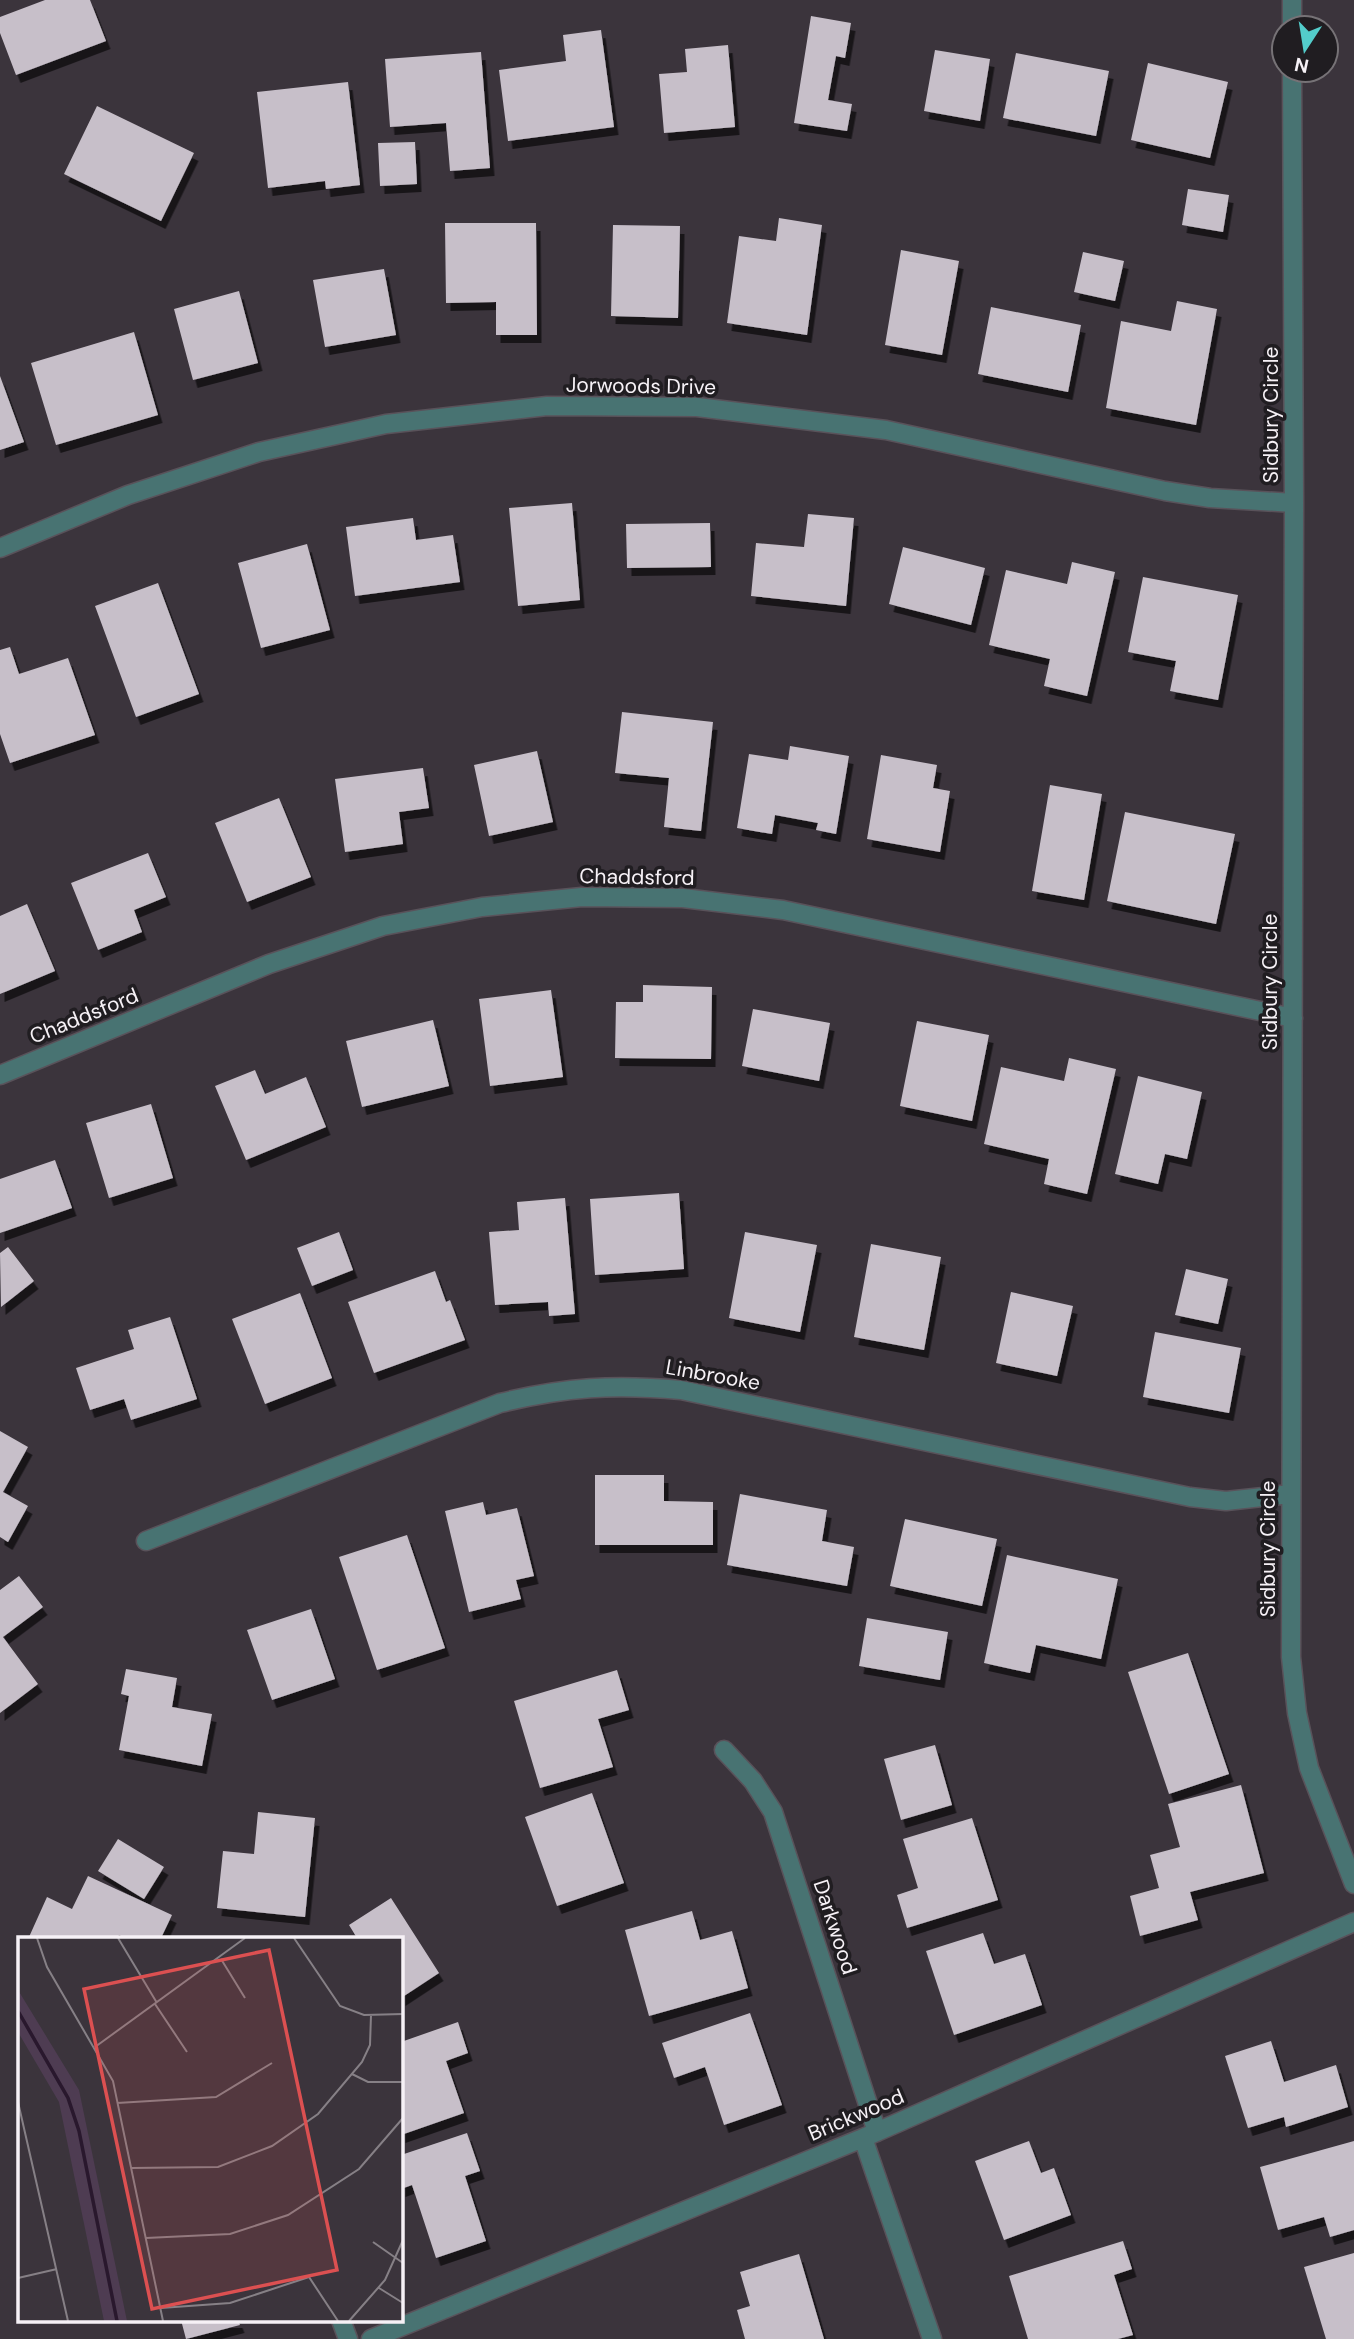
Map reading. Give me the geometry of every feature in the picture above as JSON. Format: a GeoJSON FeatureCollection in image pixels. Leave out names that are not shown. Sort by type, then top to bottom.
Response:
{"type":"FeatureCollection","features":[{"type":"Feature","properties":{"kind":"street","name":"Sidbury Circle"},"geometry":{"type":"LineString","coordinates":[[1292,84],[1294,503],[1291,1657],[1297,1713],[1309,1768],[1354,1884]]}},
{"type":"Feature","properties":{"kind":"street","name":"Jorwoods Drive"},"geometry":{"type":"LineString","coordinates":[[0,548],[128,495],[259,452],[386,424],[547,406],[697,407],[872,428],[1165,491],[1210,498],[1294,503]]}},
{"type":"Feature","properties":{"kind":"street","name":"Chaddsford"},"geometry":{"type":"LineString","coordinates":[[0,1075],[269,964],[383,926],[482,907],[582,897],[683,898],[782,910],[1293,1018]]}},
{"type":"Feature","properties":{"kind":"street","name":"Linbrooke"},"geometry":{"type":"LineString","coordinates":[[146,1541],[500,1403],[544,1393],[590,1387],[635,1386],[681,1390],[1190,1497],[1226,1501],[1290,1494]]}},
{"type":"Feature","properties":{"kind":"street","name":"Darkwood"},"geometry":{"type":"LineString","coordinates":[[724,1750],[753,1781],[774,1812],[932,2339]]}},
{"type":"Feature","properties":{"kind":"street","name":"Brickwood"},"geometry":{"type":"LineString","coordinates":[[371,2339],[870,2135],[1354,1922]]}},
{"type":"Feature","properties":{"kind":"street"},"geometry":{"type":"LineString","coordinates":[[342,2322],[348,2339]]}},
{"type":"Feature","properties":{"kind":"building"},"geometry":{"type":"Polygon","coordinates":[[[45,0],[90,0],[106,41],[16,75],[0,33],[0,17],[45,0]]]}},
{"type":"Feature","properties":{"kind":"building"},"geometry":{"type":"Polygon","coordinates":[[[811,16],[851,23],[845,58],[836,56],[828,100],[852,104],[847,131],[794,123],[811,16]]]}},
{"type":"Feature","properties":{"kind":"building"},"geometry":{"type":"Polygon","coordinates":[[[601,30],[614,127],[508,141],[499,70],[566,61],[563,35],[601,30]]]}},
{"type":"Feature","properties":{"kind":"building"},"geometry":{"type":"Polygon","coordinates":[[[728,45],[735,127],[664,133],[659,74],[687,72],[685,49],[728,45]]]}},
{"type":"Feature","properties":{"kind":"building"},"geometry":{"type":"Polygon","coordinates":[[[935,50],[990,59],[980,121],[924,111],[935,50]]]}},
{"type":"Feature","properties":{"kind":"building"},"geometry":{"type":"Polygon","coordinates":[[[481,52],[490,168],[450,171],[446,123],[390,127],[385,59],[481,52]]]}},
{"type":"Feature","properties":{"kind":"building"},"geometry":{"type":"Polygon","coordinates":[[[1016,53],[1109,71],[1096,136],[1003,118],[1016,53]]]}},
{"type":"Feature","properties":{"kind":"building"},"geometry":{"type":"Polygon","coordinates":[[[1148,63],[1228,82],[1210,158],[1131,140],[1148,63]]]}},
{"type":"Feature","properties":{"kind":"building"},"geometry":{"type":"Polygon","coordinates":[[[348,82],[360,185],[326,189],[325,181],[268,188],[257,92],[348,82]]]}},
{"type":"Feature","properties":{"kind":"building"},"geometry":{"type":"Polygon","coordinates":[[[97,106],[194,153],[161,221],[64,174],[97,106]]]}},
{"type":"Feature","properties":{"kind":"building"},"geometry":{"type":"Polygon","coordinates":[[[415,142],[417,184],[380,186],[378,143],[415,142]]]}},
{"type":"Feature","properties":{"kind":"building"},"geometry":{"type":"Polygon","coordinates":[[[1188,189],[1229,195],[1223,232],[1182,225],[1188,189]]]}},
{"type":"Feature","properties":{"kind":"building"},"geometry":{"type":"Polygon","coordinates":[[[779,218],[822,225],[807,335],[727,323],[739,236],[776,241],[779,218]]]}},
{"type":"Feature","properties":{"kind":"building"},"geometry":{"type":"Polygon","coordinates":[[[445,223],[536,223],[537,335],[496,335],[496,302],[446,303],[445,223]]]}},
{"type":"Feature","properties":{"kind":"building"},"geometry":{"type":"Polygon","coordinates":[[[613,225],[680,226],[678,318],[611,316],[613,225]]]}},
{"type":"Feature","properties":{"kind":"building"},"geometry":{"type":"Polygon","coordinates":[[[901,250],[959,261],[942,355],[885,345],[901,250]]]}},
{"type":"Feature","properties":{"kind":"building"},"geometry":{"type":"Polygon","coordinates":[[[1083,252],[1124,261],[1115,301],[1074,292],[1083,252]]]}},
{"type":"Feature","properties":{"kind":"building"},"geometry":{"type":"Polygon","coordinates":[[[384,269],[396,335],[325,347],[313,280],[384,269]]]}},
{"type":"Feature","properties":{"kind":"building"},"geometry":{"type":"Polygon","coordinates":[[[239,291],[258,363],[193,380],[174,309],[239,291]]]}},
{"type":"Feature","properties":{"kind":"building"},"geometry":{"type":"Polygon","coordinates":[[[1177,301],[1217,309],[1196,425],[1106,408],[1121,321],[1171,331],[1177,301]]]}},
{"type":"Feature","properties":{"kind":"building"},"geometry":{"type":"Polygon","coordinates":[[[991,307],[1081,325],[1068,392],[978,374],[991,307]]]}},
{"type":"Feature","properties":{"kind":"building"},"geometry":{"type":"Polygon","coordinates":[[[134,332],[158,415],[56,445],[31,363],[134,332]]]}},
{"type":"Feature","properties":{"kind":"building"},"geometry":{"type":"Polygon","coordinates":[[[0,376],[24,442],[0,450],[0,376]]]}},
{"type":"Feature","properties":{"kind":"building"},"geometry":{"type":"Polygon","coordinates":[[[572,503],[580,600],[518,606],[509,508],[572,503]]]}},
{"type":"Feature","properties":{"kind":"building"},"geometry":{"type":"Polygon","coordinates":[[[808,514],[854,518],[846,606],[751,596],[756,543],[804,547],[808,514]]]}},
{"type":"Feature","properties":{"kind":"building"},"geometry":{"type":"Polygon","coordinates":[[[413,518],[416,540],[453,535],[460,582],[355,596],[346,527],[413,518]]]}},
{"type":"Feature","properties":{"kind":"building"},"geometry":{"type":"Polygon","coordinates":[[[710,523],[711,567],[627,568],[626,524],[710,523]]]}},
{"type":"Feature","properties":{"kind":"building"},"geometry":{"type":"Polygon","coordinates":[[[307,544],[330,630],[261,648],[238,563],[307,544]]]}},
{"type":"Feature","properties":{"kind":"building"},"geometry":{"type":"Polygon","coordinates":[[[903,547],[985,568],[971,625],[889,604],[903,547]]]}},
{"type":"Feature","properties":{"kind":"building"},"geometry":{"type":"Polygon","coordinates":[[[1072,562],[1115,572],[1087,696],[1044,686],[1050,659],[989,645],[1006,570],[1067,584],[1072,562]]]}},
{"type":"Feature","properties":{"kind":"building"},"geometry":{"type":"Polygon","coordinates":[[[1143,577],[1238,595],[1218,700],[1170,691],[1176,661],[1128,652],[1143,577]]]}},
{"type":"Feature","properties":{"kind":"building"},"geometry":{"type":"Polygon","coordinates":[[[158,583],[199,694],[136,717],[95,606],[158,583]]]}},
{"type":"Feature","properties":{"kind":"building"},"geometry":{"type":"Polygon","coordinates":[[[10,647],[19,674],[68,658],[95,735],[10,763],[0,734],[0,650],[10,647]]]}},
{"type":"Feature","properties":{"kind":"building"},"geometry":{"type":"Polygon","coordinates":[[[622,712],[713,722],[701,831],[664,827],[669,778],[615,773],[622,712]]]}},
{"type":"Feature","properties":{"kind":"building"},"geometry":{"type":"Polygon","coordinates":[[[790,746],[849,756],[836,834],[816,830],[818,823],[775,815],[772,834],[737,828],[749,754],[788,760],[790,746]]]}},
{"type":"Feature","properties":{"kind":"building"},"geometry":{"type":"Polygon","coordinates":[[[537,751],[553,822],[489,836],[474,765],[537,751]]]}},
{"type":"Feature","properties":{"kind":"building"},"geometry":{"type":"Polygon","coordinates":[[[881,755],[937,765],[933,788],[950,791],[940,852],[867,839],[881,755]]]}},
{"type":"Feature","properties":{"kind":"building"},"geometry":{"type":"Polygon","coordinates":[[[423,768],[429,808],[399,812],[403,844],[345,852],[335,779],[423,768]]]}},
{"type":"Feature","properties":{"kind":"building"},"geometry":{"type":"Polygon","coordinates":[[[1050,785],[1102,794],[1084,900],[1032,891],[1050,785]]]}},
{"type":"Feature","properties":{"kind":"building"},"geometry":{"type":"Polygon","coordinates":[[[279,798],[311,877],[247,902],[215,823],[279,798]]]}},
{"type":"Feature","properties":{"kind":"building"},"geometry":{"type":"Polygon","coordinates":[[[1125,812],[1235,834],[1216,924],[1107,901],[1125,812]]]}},
{"type":"Feature","properties":{"kind":"building"},"geometry":{"type":"Polygon","coordinates":[[[148,853],[166,897],[134,910],[142,932],[98,950],[71,883],[148,853]]]}},
{"type":"Feature","properties":{"kind":"building"},"geometry":{"type":"Polygon","coordinates":[[[27,904],[55,971],[0,994],[0,916],[27,904]]]}},
{"type":"Feature","properties":{"kind":"building"},"geometry":{"type":"Polygon","coordinates":[[[643,985],[712,987],[711,1059],[615,1058],[616,1002],[643,1002],[643,985]]]}},
{"type":"Feature","properties":{"kind":"building"},"geometry":{"type":"Polygon","coordinates":[[[551,990],[563,1077],[490,1086],[479,999],[551,990]]]}},
{"type":"Feature","properties":{"kind":"building"},"geometry":{"type":"Polygon","coordinates":[[[753,1009],[830,1023],[819,1081],[742,1066],[753,1009]]]}},
{"type":"Feature","properties":{"kind":"building"},"geometry":{"type":"Polygon","coordinates":[[[433,1020],[449,1086],[362,1107],[346,1041],[433,1020]]]}},
{"type":"Feature","properties":{"kind":"building"},"geometry":{"type":"Polygon","coordinates":[[[917,1021],[989,1035],[972,1121],[900,1106],[917,1021]]]}},
{"type":"Feature","properties":{"kind":"building"},"geometry":{"type":"Polygon","coordinates":[[[1069,1058],[1116,1069],[1087,1194],[1044,1184],[1049,1159],[984,1144],[1001,1067],[1064,1081],[1069,1058]]]}},
{"type":"Feature","properties":{"kind":"building"},"geometry":{"type":"Polygon","coordinates":[[[255,1070],[265,1094],[306,1077],[326,1127],[246,1160],[215,1086],[255,1070]]]}},
{"type":"Feature","properties":{"kind":"building"},"geometry":{"type":"Polygon","coordinates":[[[1138,1076],[1202,1092],[1187,1159],[1165,1154],[1158,1184],[1115,1174],[1138,1076]]]}},
{"type":"Feature","properties":{"kind":"building"},"geometry":{"type":"Polygon","coordinates":[[[151,1104],[173,1178],[109,1198],[86,1123],[151,1104]]]}},
{"type":"Feature","properties":{"kind":"building"},"geometry":{"type":"Polygon","coordinates":[[[55,1160],[72,1208],[0,1233],[0,1179],[55,1160]]]}},
{"type":"Feature","properties":{"kind":"building"},"geometry":{"type":"Polygon","coordinates":[[[679,1193],[684,1269],[595,1275],[590,1199],[679,1193]]]}},
{"type":"Feature","properties":{"kind":"building"},"geometry":{"type":"Polygon","coordinates":[[[565,1198],[575,1314],[549,1316],[548,1302],[495,1305],[489,1232],[519,1230],[517,1202],[565,1198]]]}},
{"type":"Feature","properties":{"kind":"building"},"geometry":{"type":"Polygon","coordinates":[[[339,1232],[353,1270],[312,1286],[297,1248],[339,1232]]]}},
{"type":"Feature","properties":{"kind":"building"},"geometry":{"type":"Polygon","coordinates":[[[745,1232],[817,1245],[800,1332],[729,1318],[745,1232]]]}},
{"type":"Feature","properties":{"kind":"building"},"geometry":{"type":"Polygon","coordinates":[[[871,1244],[941,1257],[924,1350],[854,1337],[871,1244]]]}},
{"type":"Feature","properties":{"kind":"building"},"geometry":{"type":"Polygon","coordinates":[[[8,1247],[34,1281],[1,1307],[0,1253],[8,1247]]]}},
{"type":"Feature","properties":{"kind":"building"},"geometry":{"type":"Polygon","coordinates":[[[1186,1269],[1228,1279],[1218,1324],[1175,1315],[1186,1269]]]}},
{"type":"Feature","properties":{"kind":"building"},"geometry":{"type":"Polygon","coordinates":[[[435,1271],[446,1302],[450,1300],[465,1340],[374,1373],[348,1302],[435,1271]]]}},
{"type":"Feature","properties":{"kind":"building"},"geometry":{"type":"Polygon","coordinates":[[[1011,1292],[1073,1306],[1057,1376],[996,1363],[1011,1292]]]}},
{"type":"Feature","properties":{"kind":"building"},"geometry":{"type":"Polygon","coordinates":[[[300,1293],[332,1378],[265,1404],[232,1319],[300,1293]]]}},
{"type":"Feature","properties":{"kind":"building"},"geometry":{"type":"Polygon","coordinates":[[[170,1317],[197,1399],[131,1420],[124,1399],[90,1410],[76,1368],[134,1349],[128,1330],[170,1317]]]}},
{"type":"Feature","properties":{"kind":"building"},"geometry":{"type":"Polygon","coordinates":[[[1155,1332],[1241,1348],[1229,1413],[1143,1397],[1155,1332]]]}},
{"type":"Feature","properties":{"kind":"building"},"geometry":{"type":"Polygon","coordinates":[[[0,1431],[28,1447],[3,1492],[28,1506],[8,1542],[0,1537],[0,1431]]]}},
{"type":"Feature","properties":{"kind":"building"},"geometry":{"type":"Polygon","coordinates":[[[595,1475],[664,1475],[664,1501],[713,1502],[713,1545],[595,1545],[595,1475]]]}},
{"type":"Feature","properties":{"kind":"building"},"geometry":{"type":"Polygon","coordinates":[[[740,1494],[827,1510],[822,1541],[854,1547],[847,1586],[727,1565],[740,1494]]]}},
{"type":"Feature","properties":{"kind":"building"},"geometry":{"type":"Polygon","coordinates":[[[483,1502],[486,1515],[517,1508],[534,1576],[516,1580],[521,1599],[469,1612],[445,1511],[483,1502]]]}},
{"type":"Feature","properties":{"kind":"building"},"geometry":{"type":"Polygon","coordinates":[[[905,1519],[997,1539],[982,1606],[890,1586],[905,1519]]]}},
{"type":"Feature","properties":{"kind":"building"},"geometry":{"type":"Polygon","coordinates":[[[407,1535],[445,1648],[377,1670],[339,1557],[407,1535]]]}},
{"type":"Feature","properties":{"kind":"building"},"geometry":{"type":"Polygon","coordinates":[[[1007,1555],[1118,1579],[1101,1659],[1036,1645],[1030,1673],[984,1663],[1007,1555]]]}},
{"type":"Feature","properties":{"kind":"building"},"geometry":{"type":"Polygon","coordinates":[[[19,1576],[43,1607],[3,1637],[38,1684],[0,1713],[0,1590],[19,1576]]]}},
{"type":"Feature","properties":{"kind":"building"},"geometry":{"type":"Polygon","coordinates":[[[311,1609],[335,1679],[272,1700],[247,1630],[311,1609]]]}},
{"type":"Feature","properties":{"kind":"building"},"geometry":{"type":"Polygon","coordinates":[[[867,1618],[948,1632],[940,1680],[859,1666],[867,1618]]]}},
{"type":"Feature","properties":{"kind":"building"},"geometry":{"type":"Polygon","coordinates":[[[1188,1653],[1229,1774],[1169,1794],[1128,1672],[1188,1653]]]}},
{"type":"Feature","properties":{"kind":"building"},"geometry":{"type":"Polygon","coordinates":[[[126,1669],[177,1678],[172,1707],[212,1714],[202,1766],[119,1750],[129,1696],[121,1694],[126,1669]]]}},
{"type":"Feature","properties":{"kind":"building"},"geometry":{"type":"Polygon","coordinates":[[[617,1670],[629,1710],[598,1719],[613,1767],[540,1788],[514,1701],[617,1670]]]}},
{"type":"Feature","properties":{"kind":"building"},"geometry":{"type":"Polygon","coordinates":[[[935,1745],[952,1805],[901,1820],[884,1759],[935,1745]]]}},
{"type":"Feature","properties":{"kind":"building"},"geometry":{"type":"Polygon","coordinates":[[[1241,1785],[1264,1873],[1190,1892],[1198,1920],[1140,1936],[1130,1896],[1159,1888],[1150,1855],[1180,1847],[1168,1804],[1241,1785]]]}},
{"type":"Feature","properties":{"kind":"building"},"geometry":{"type":"Polygon","coordinates":[[[592,1793],[624,1883],[557,1906],[525,1817],[592,1793]]]}},
{"type":"Feature","properties":{"kind":"building"},"geometry":{"type":"Polygon","coordinates":[[[258,1812],[315,1818],[305,1917],[217,1908],[223,1851],[254,1854],[258,1812]]]}},
{"type":"Feature","properties":{"kind":"building"},"geometry":{"type":"Polygon","coordinates":[[[972,1818],[998,1900],[907,1928],[897,1895],[918,1888],[903,1839],[972,1818]]]}},
{"type":"Feature","properties":{"kind":"building"},"geometry":{"type":"Polygon","coordinates":[[[118,1839],[164,1867],[144,1899],[98,1871],[118,1839]]]}},
{"type":"Feature","properties":{"kind":"building"},"geometry":{"type":"Polygon","coordinates":[[[88,1876],[172,1915],[161,1937],[29,1937],[47,1897],[72,1909],[88,1876]]]}},
{"type":"Feature","properties":{"kind":"building"},"geometry":{"type":"Polygon","coordinates":[[[391,1898],[439,1973],[402,1997],[402,1937],[356,1937],[349,1925],[391,1898]]]}},
{"type":"Feature","properties":{"kind":"building"},"geometry":{"type":"Polygon","coordinates":[[[692,1911],[700,1940],[732,1931],[748,1988],[649,2016],[625,1930],[692,1911]]]}},
{"type":"Feature","properties":{"kind":"building"},"geometry":{"type":"Polygon","coordinates":[[[983,1933],[994,1964],[1025,1954],[1042,2005],[954,2035],[926,1951],[983,1933]]]}},
{"type":"Feature","properties":{"kind":"building"},"geometry":{"type":"Polygon","coordinates":[[[750,2013],[782,2105],[724,2125],[705,2067],[674,2078],[662,2043],[750,2013]]]}},
{"type":"Feature","properties":{"kind":"building"},"geometry":{"type":"Polygon","coordinates":[[[458,2022],[468,2053],[446,2061],[464,2113],[402,2135],[402,2042],[458,2022]]]}},
{"type":"Feature","properties":{"kind":"building"},"geometry":{"type":"Polygon","coordinates":[[[1271,2041],[1284,2082],[1336,2065],[1348,2107],[1286,2127],[1284,2117],[1248,2128],[1225,2056],[1271,2041]]]}},
{"type":"Feature","properties":{"kind":"building"},"geometry":{"type":"Polygon","coordinates":[[[467,2133],[480,2171],[465,2176],[486,2241],[436,2258],[412,2185],[402,2189],[402,2155],[467,2133]]]}},
{"type":"Feature","properties":{"kind":"building"},"geometry":{"type":"Polygon","coordinates":[[[1029,2141],[1041,2173],[1054,2168],[1071,2215],[1004,2240],[975,2161],[1029,2141]]]}},
{"type":"Feature","properties":{"kind":"building"},"geometry":{"type":"Polygon","coordinates":[[[1354,2141],[1354,2230],[1330,2237],[1324,2217],[1278,2230],[1260,2167],[1354,2141]]]}},
{"type":"Feature","properties":{"kind":"building"},"geometry":{"type":"Polygon","coordinates":[[[1123,2241],[1132,2269],[1114,2275],[1133,2335],[1118,2339],[1028,2339],[1009,2276],[1123,2241]]]}},
{"type":"Feature","properties":{"kind":"building"},"geometry":{"type":"Polygon","coordinates":[[[1354,2253],[1354,2339],[1326,2339],[1304,2267],[1354,2253]]]}},
{"type":"Feature","properties":{"kind":"building"},"geometry":{"type":"Polygon","coordinates":[[[799,2254],[824,2339],[745,2339],[737,2310],[750,2306],[740,2272],[799,2254]]]}},
{"type":"Feature","properties":{"kind":"building"},"geometry":{"type":"Polygon","coordinates":[[[182,2322],[239,2322],[240,2325],[186,2339],[182,2322]]]}}]}
